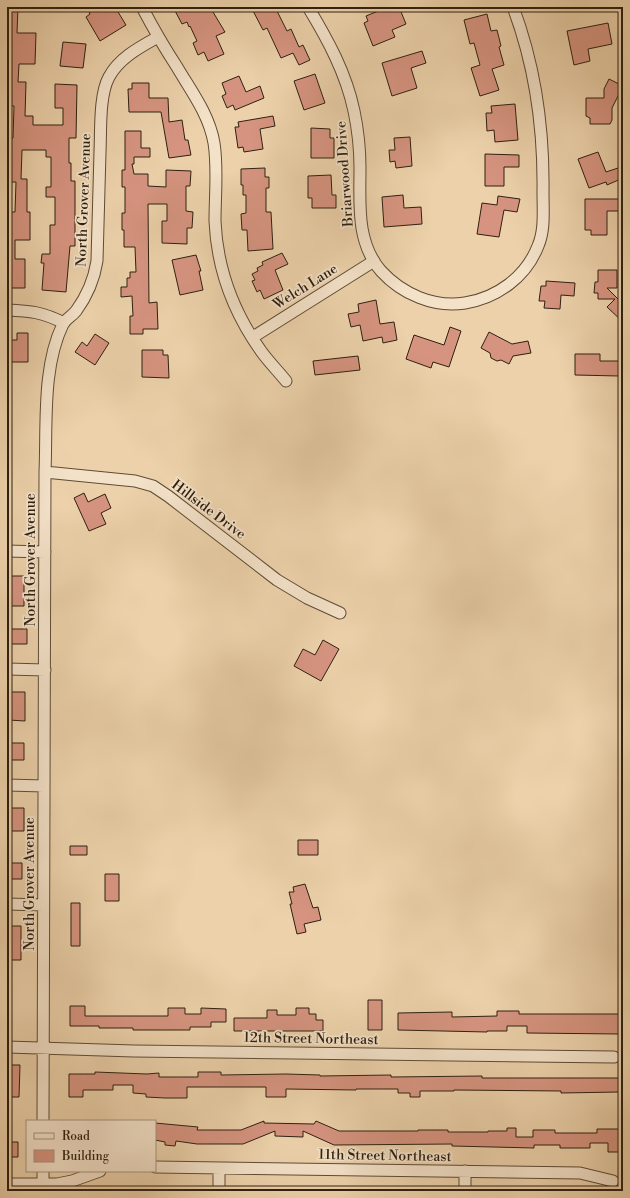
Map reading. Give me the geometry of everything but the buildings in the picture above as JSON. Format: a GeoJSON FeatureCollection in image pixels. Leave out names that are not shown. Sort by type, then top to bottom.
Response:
{"type":"FeatureCollection","features":[{"type":"Feature","properties":{"kind":"street"},"geometry":{"type":"LineString","coordinates":[[142,7],[158,37],[203,110],[214,142],[216,222],[222,270],[235,305],[244,324],[261,351],[286,381]]}},
{"type":"Feature","properties":{"kind":"street","name":"Briarwood Drive"},"geometry":{"type":"LineString","coordinates":[[308,7],[332,49],[341,68],[350,94],[359,139],[360,216],[362,231],[367,247],[374,261],[388,278],[397,286],[411,294],[433,302],[461,303],[483,299],[503,288],[521,274],[539,245],[542,229],[543,143],[540,119],[532,66],[523,34],[513,7]]}},
{"type":"Feature","properties":{"kind":"street","name":"North Grover Avenue"},"geometry":{"type":"LineString","coordinates":[[43,1120],[45,472],[48,380],[51,360],[64,323],[75,312],[87,294],[95,276],[97,261],[103,92],[108,77],[117,66],[130,54],[158,37]]}},
{"type":"Feature","properties":{"kind":"street","name":"Welch Lane"},"geometry":{"type":"LineString","coordinates":[[252,337],[374,261]]}},
{"type":"Feature","properties":{"kind":"street"},"geometry":{"type":"LineString","coordinates":[[7,310],[37,312],[50,316],[64,323]]}},
{"type":"Feature","properties":{"kind":"street","name":"Hillside Drive"},"geometry":{"type":"LineString","coordinates":[[45,472],[123,479],[153,486],[277,580],[307,598],[340,613]]}},
{"type":"Feature","properties":{"kind":"street"},"geometry":{"type":"LineString","coordinates":[[7,551],[45,552]]}},
{"type":"Feature","properties":{"kind":"street"},"geometry":{"type":"LineString","coordinates":[[7,669],[45,670]]}},
{"type":"Feature","properties":{"kind":"street"},"geometry":{"type":"LineString","coordinates":[[7,785],[44,786]]}},
{"type":"Feature","properties":{"kind":"street"},"geometry":{"type":"LineString","coordinates":[[7,904],[43,905]]}},
{"type":"Feature","properties":{"kind":"street","name":"12th Street Northeast"},"geometry":{"type":"LineString","coordinates":[[7,1047],[134,1051],[614,1057]]}},
{"type":"Feature","properties":{"kind":"street","name":"11th Street Northeast"},"geometry":{"type":"LineString","coordinates":[[156,1167],[580,1173],[613,1181]]}},
{"type":"Feature","properties":{"kind":"street"},"geometry":{"type":"LineString","coordinates":[[219,1168],[219,1191]]}},
{"type":"Feature","properties":{"kind":"street"},"geometry":{"type":"LineString","coordinates":[[465,1171],[465,1191]]}},
{"type":"Feature","properties":{"kind":"street"},"geometry":{"type":"LineString","coordinates":[[43,1172],[43,1188]]}},
{"type":"Feature","properties":{"kind":"street"},"geometry":{"type":"LineString","coordinates":[[7,1184],[43,1188],[72,1181],[97,1172]]}}]}
